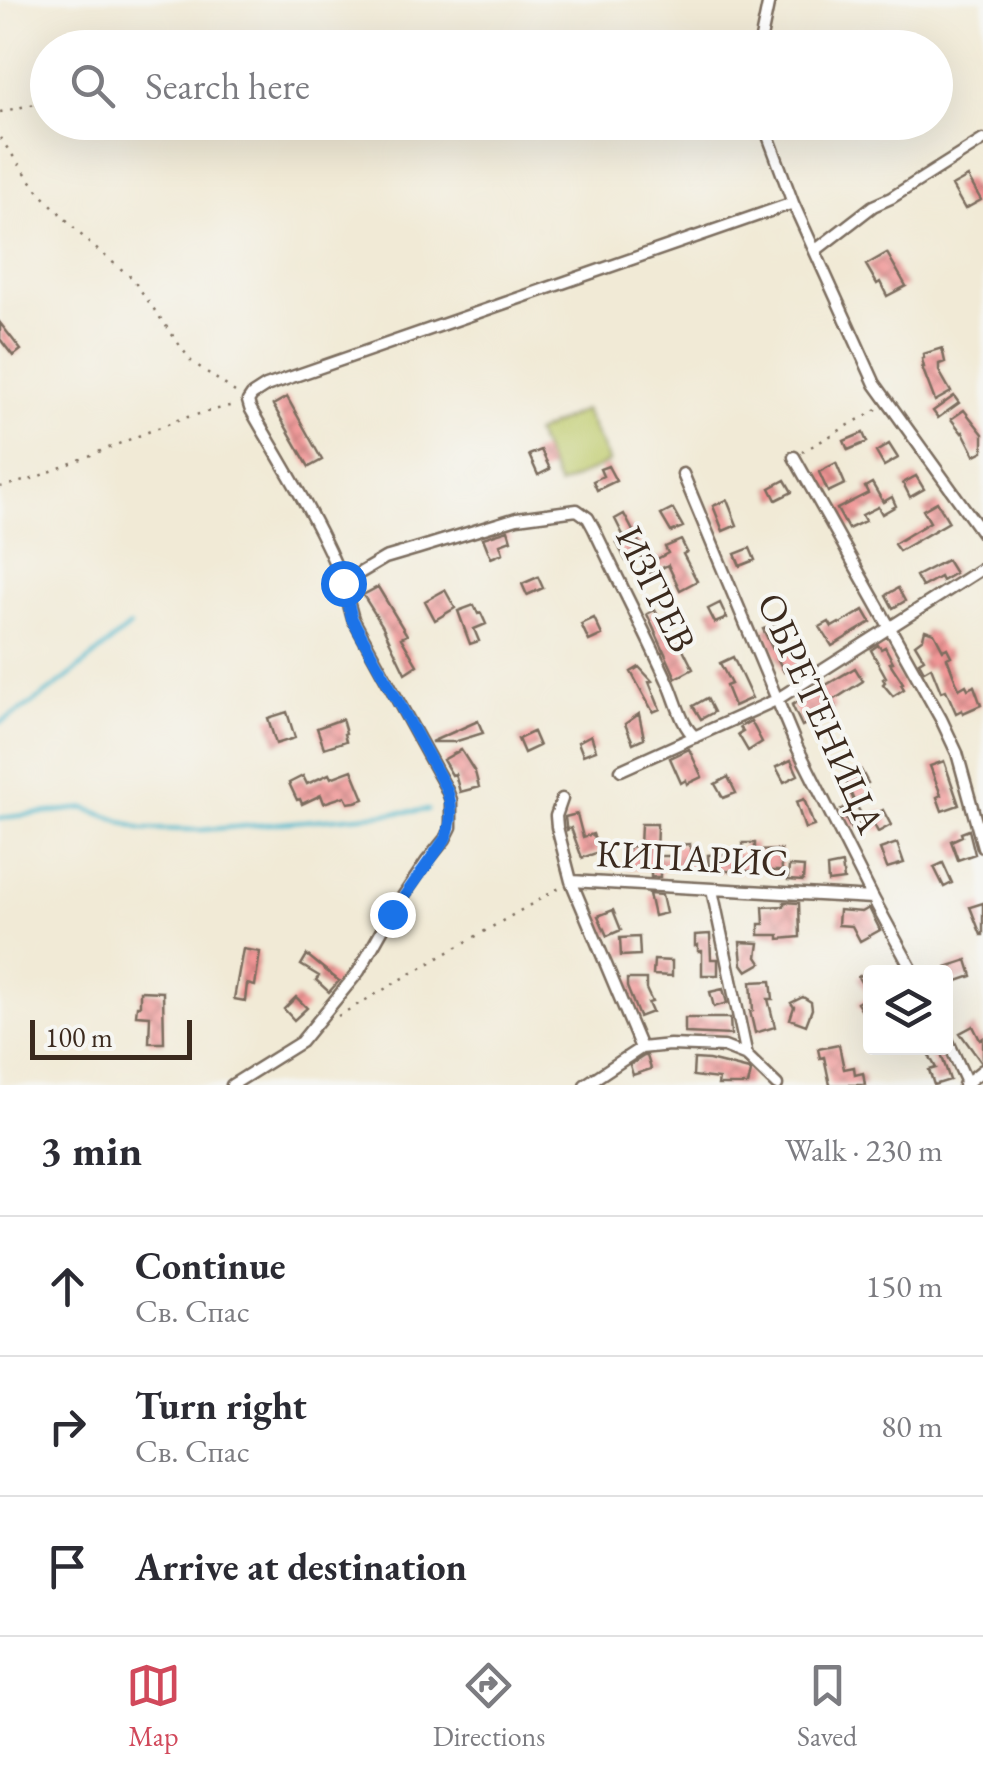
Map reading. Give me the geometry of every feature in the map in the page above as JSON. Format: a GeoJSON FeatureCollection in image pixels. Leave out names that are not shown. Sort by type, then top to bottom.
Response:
{"type":"FeatureCollection","features":[{"type":"Feature","properties":{"kind":"street"},"geometry":{"type":"LineString","coordinates":[[763,30],[769,0]]}},
{"type":"Feature","properties":{"kind":"street"},"geometry":{"type":"LineString","coordinates":[[770,140],[793,203],[862,357],[887,403],[983,534]]}},
{"type":"Feature","properties":{"kind":"street"},"geometry":{"type":"LineString","coordinates":[[816,250],[873,206],[983,140]]}},
{"type":"Feature","properties":{"kind":"street"},"geometry":{"type":"LineString","coordinates":[[232,1085],[293,1048],[309,1032],[359,971],[451,826],[446,788],[352,619],[333,557],[248,401],[266,386],[793,203]]}},
{"type":"Feature","properties":{"kind":"street"},"geometry":{"type":"LineString","coordinates":[[794,456],[957,753],[983,847]]}},
{"type":"Feature","properties":{"kind":"street","name":"ОБРЕТЕНИЦА"},"geometry":{"type":"LineString","coordinates":[[682,474],[776,700],[910,965]]}},
{"type":"Feature","properties":{"kind":"street"},"geometry":{"type":"LineString","coordinates":[[571,497],[576,510]]}},
{"type":"Feature","properties":{"kind":"street","name":"ИЗГРЕВ"},"geometry":{"type":"LineString","coordinates":[[343,583],[385,558],[518,518],[576,510],[588,518],[594,529],[684,722],[696,737]]}},
{"type":"Feature","properties":{"kind":"street"},"geometry":{"type":"LineString","coordinates":[[621,770],[776,700],[983,568]]}},
{"type":"Feature","properties":{"kind":"street"},"geometry":{"type":"LineString","coordinates":[[968,788],[983,784]]}},
{"type":"Feature","properties":{"kind":"street"},"geometry":{"type":"LineString","coordinates":[[562,799],[556,816],[570,881],[641,1048]]}},
{"type":"Feature","properties":{"kind":"street","name":"КИПАРИС"},"geometry":{"type":"LineString","coordinates":[[570,881],[873,898]]}},
{"type":"Feature","properties":{"kind":"street"},"geometry":{"type":"LineString","coordinates":[[712,890],[746,1056]]}},
{"type":"Feature","properties":{"kind":"street"},"geometry":{"type":"LineString","coordinates":[[585,1085],[641,1048],[670,1045],[724,1047],[746,1056],[778,1085]]}},
{"type":"Feature","properties":{"kind":"street"},"geometry":{"type":"LineString","coordinates":[[953,1054],[966,1084],[983,1070]]}},
{"type":"Feature","properties":{"kind":"path"},"geometry":{"type":"LineString","coordinates":[[0,112],[30,106]]}},
{"type":"Feature","properties":{"kind":"path"},"geometry":{"type":"LineString","coordinates":[[0,138],[40,192],[89,243],[131,277],[190,361],[248,401]]}},
{"type":"Feature","properties":{"kind":"path"},"geometry":{"type":"LineString","coordinates":[[0,487],[32,479],[180,419],[248,401]]}},
{"type":"Feature","properties":{"kind":"path"},"geometry":{"type":"LineString","coordinates":[[794,456],[887,403]]}},
{"type":"Feature","properties":{"kind":"path","name":"КИПАРИС"},"geometry":{"type":"LineString","coordinates":[[309,1032],[570,881]]}},
{"type":"Feature","properties":{"kind":"green space"},"geometry":{"type":"Polygon","coordinates":[[[584,410],[609,462],[559,486],[535,433],[584,410]]]}},
{"type":"Feature","properties":{"kind":"building"},"geometry":{"type":"Polygon","coordinates":[[[968,177],[981,200],[965,209],[952,186],[968,177]]]}},
{"type":"Feature","properties":{"kind":"building"},"geometry":{"type":"Polygon","coordinates":[[[887,253],[906,286],[887,296],[866,265],[887,253]]]}},
{"type":"Feature","properties":{"kind":"building"},"geometry":{"type":"Polygon","coordinates":[[[0,323],[21,350],[13,356],[0,339],[0,323]]]}},
{"type":"Feature","properties":{"kind":"building"},"geometry":{"type":"Polygon","coordinates":[[[942,348],[945,362],[939,364],[939,371],[951,392],[935,401],[922,359],[923,354],[942,348]]]}},
{"type":"Feature","properties":{"kind":"building"},"geometry":{"type":"Polygon","coordinates":[[[954,396],[959,403],[938,418],[933,411],[954,396]]]}},
{"type":"Feature","properties":{"kind":"building"},"geometry":{"type":"Polygon","coordinates":[[[287,397],[322,460],[309,467],[273,405],[287,397]]]}},
{"type":"Feature","properties":{"kind":"building"},"geometry":{"type":"Polygon","coordinates":[[[964,410],[983,434],[983,451],[975,455],[951,419],[964,410]]]}},
{"type":"Feature","properties":{"kind":"building"},"geometry":{"type":"Polygon","coordinates":[[[863,433],[867,442],[848,450],[844,441],[863,433]]]}},
{"type":"Feature","properties":{"kind":"building"},"geometry":{"type":"Polygon","coordinates":[[[889,444],[898,458],[884,466],[876,452],[889,444]]]}},
{"type":"Feature","properties":{"kind":"building"},"geometry":{"type":"Polygon","coordinates":[[[541,450],[550,469],[538,475],[529,455],[541,450]]]}},
{"type":"Feature","properties":{"kind":"building"},"geometry":{"type":"Polygon","coordinates":[[[836,463],[845,484],[828,492],[819,472],[836,463]]]}},
{"type":"Feature","properties":{"kind":"building"},"geometry":{"type":"Polygon","coordinates":[[[608,466],[616,481],[597,490],[593,481],[603,476],[600,469],[608,466]]]}},
{"type":"Feature","properties":{"kind":"building"},"geometry":{"type":"Polygon","coordinates":[[[916,476],[924,489],[910,497],[903,483],[916,476]]]}},
{"type":"Feature","properties":{"kind":"building"},"geometry":{"type":"Polygon","coordinates":[[[785,480],[792,492],[776,500],[770,488],[785,480]]]}},
{"type":"Feature","properties":{"kind":"building"},"geometry":{"type":"Polygon","coordinates":[[[872,483],[883,502],[892,497],[896,506],[882,514],[878,507],[862,515],[865,521],[848,529],[837,509],[868,493],[865,487],[872,483]]]}},
{"type":"Feature","properties":{"kind":"building"},"geometry":{"type":"Polygon","coordinates":[[[727,500],[737,525],[723,531],[713,506],[727,500]]]}},
{"type":"Feature","properties":{"kind":"building"},"geometry":{"type":"Polygon","coordinates":[[[937,502],[949,522],[899,551],[894,544],[930,522],[923,510],[937,502]]]}},
{"type":"Feature","properties":{"kind":"building"},"geometry":{"type":"Polygon","coordinates":[[[673,509],[683,527],[671,532],[661,515],[673,509]]]}},
{"type":"Feature","properties":{"kind":"building"},"geometry":{"type":"Polygon","coordinates":[[[624,514],[644,552],[626,561],[617,543],[625,539],[615,519],[624,514]]]}},
{"type":"Feature","properties":{"kind":"building"},"geometry":{"type":"Polygon","coordinates":[[[508,530],[511,540],[500,544],[503,553],[491,558],[483,538],[508,530]]]}},
{"type":"Feature","properties":{"kind":"building"},"geometry":{"type":"Polygon","coordinates":[[[681,540],[687,552],[683,554],[697,581],[680,590],[668,565],[650,574],[641,556],[649,552],[653,561],[668,553],[665,547],[681,540]]]}},
{"type":"Feature","properties":{"kind":"building"},"geometry":{"type":"Polygon","coordinates":[[[750,548],[755,560],[740,566],[735,554],[750,548]]]}},
{"type":"Feature","properties":{"kind":"building"},"geometry":{"type":"Polygon","coordinates":[[[947,560],[955,573],[922,587],[916,576],[947,560]]]}},
{"type":"Feature","properties":{"kind":"building"},"geometry":{"type":"Polygon","coordinates":[[[538,577],[543,588],[527,595],[522,584],[538,577]]]}},
{"type":"Feature","properties":{"kind":"building"},"geometry":{"type":"Polygon","coordinates":[[[378,587],[407,635],[401,638],[417,665],[405,673],[363,595],[378,587]]]}},
{"type":"Feature","properties":{"kind":"building"},"geometry":{"type":"Polygon","coordinates":[[[898,588],[905,601],[893,608],[886,595],[898,588]]]}},
{"type":"Feature","properties":{"kind":"building"},"geometry":{"type":"Polygon","coordinates":[[[445,590],[455,608],[435,620],[425,601],[445,590]]]}},
{"type":"Feature","properties":{"kind":"building"},"geometry":{"type":"Polygon","coordinates":[[[720,603],[727,618],[715,623],[708,609],[720,603]]]}},
{"type":"Feature","properties":{"kind":"building"},"geometry":{"type":"Polygon","coordinates":[[[474,605],[486,624],[474,629],[479,641],[470,644],[458,611],[474,605]]]}},
{"type":"Feature","properties":{"kind":"building"},"geometry":{"type":"Polygon","coordinates":[[[655,610],[668,636],[676,632],[680,636],[693,669],[676,678],[647,614],[655,610]]]}},
{"type":"Feature","properties":{"kind":"building"},"geometry":{"type":"Polygon","coordinates":[[[864,610],[871,622],[832,646],[820,627],[829,622],[832,627],[840,624],[864,610]]]}},
{"type":"Feature","properties":{"kind":"building"},"geometry":{"type":"Polygon","coordinates":[[[594,618],[602,635],[589,641],[581,624],[594,618]]]}},
{"type":"Feature","properties":{"kind":"building"},"geometry":{"type":"Polygon","coordinates":[[[779,622],[798,663],[784,672],[763,629],[779,622]]]}},
{"type":"Feature","properties":{"kind":"building"},"geometry":{"type":"Polygon","coordinates":[[[925,630],[934,633],[943,650],[947,648],[959,689],[974,686],[981,705],[956,713],[946,690],[941,692],[931,667],[924,671],[919,662],[924,659],[915,644],[923,638],[925,630]]]}},
{"type":"Feature","properties":{"kind":"building"},"geometry":{"type":"Polygon","coordinates":[[[878,645],[881,649],[885,647],[903,683],[904,689],[893,696],[883,684],[886,677],[871,650],[878,645]]]}},
{"type":"Feature","properties":{"kind":"building"},"geometry":{"type":"Polygon","coordinates":[[[733,657],[752,698],[734,706],[726,686],[731,684],[720,663],[733,657]]]}},
{"type":"Feature","properties":{"kind":"building"},"geometry":{"type":"Polygon","coordinates":[[[639,667],[652,681],[649,682],[660,709],[653,712],[631,672],[639,667]]]}},
{"type":"Feature","properties":{"kind":"building"},"geometry":{"type":"Polygon","coordinates":[[[855,668],[863,681],[832,701],[836,708],[802,726],[792,705],[855,668]]]}},
{"type":"Feature","properties":{"kind":"building"},"geometry":{"type":"Polygon","coordinates":[[[707,698],[714,712],[701,719],[693,706],[707,698]]]}},
{"type":"Feature","properties":{"kind":"building"},"geometry":{"type":"Polygon","coordinates":[[[287,712],[295,738],[276,744],[268,718],[287,712]]]}},
{"type":"Feature","properties":{"kind":"building"},"geometry":{"type":"Polygon","coordinates":[[[639,714],[644,738],[633,743],[625,724],[639,714]]]}},
{"type":"Feature","properties":{"kind":"building"},"geometry":{"type":"Polygon","coordinates":[[[342,719],[346,741],[324,748],[317,728],[342,719]]]}},
{"type":"Feature","properties":{"kind":"building"},"geometry":{"type":"Polygon","coordinates":[[[478,721],[483,733],[454,742],[431,742],[478,721]]]}},
{"type":"Feature","properties":{"kind":"building"},"geometry":{"type":"Polygon","coordinates":[[[751,721],[762,742],[748,751],[738,734],[743,731],[740,727],[751,721]]]}},
{"type":"Feature","properties":{"kind":"building"},"geometry":{"type":"Polygon","coordinates":[[[533,732],[539,746],[524,753],[518,739],[533,732]]]}},
{"type":"Feature","properties":{"kind":"building"},"geometry":{"type":"Polygon","coordinates":[[[591,735],[596,750],[583,755],[578,742],[591,735]]]}},
{"type":"Feature","properties":{"kind":"building"},"geometry":{"type":"Polygon","coordinates":[[[689,749],[702,777],[687,784],[686,780],[681,783],[670,758],[689,749]]]}},
{"type":"Feature","properties":{"kind":"building"},"geometry":{"type":"Polygon","coordinates":[[[461,750],[479,787],[460,792],[455,774],[443,760],[461,750]]]}},
{"type":"Feature","properties":{"kind":"building"},"geometry":{"type":"Polygon","coordinates":[[[791,760],[798,775],[784,782],[776,767],[791,760]]]}},
{"type":"Feature","properties":{"kind":"building"},"geometry":{"type":"Polygon","coordinates":[[[944,761],[959,805],[942,811],[937,797],[941,795],[930,766],[944,761]]]}},
{"type":"Feature","properties":{"kind":"building"},"geometry":{"type":"Polygon","coordinates":[[[352,770],[364,799],[355,802],[348,803],[345,796],[324,803],[321,795],[302,804],[289,783],[303,776],[307,784],[329,774],[331,778],[352,770]]]}},
{"type":"Feature","properties":{"kind":"building"},"geometry":{"type":"Polygon","coordinates":[[[861,770],[869,793],[854,801],[845,779],[861,770]]]}},
{"type":"Feature","properties":{"kind":"building"},"geometry":{"type":"Polygon","coordinates":[[[728,777],[736,793],[723,798],[715,784],[728,777]]]}},
{"type":"Feature","properties":{"kind":"building"},"geometry":{"type":"Polygon","coordinates":[[[804,799],[814,826],[805,829],[796,802],[804,799]]]}},
{"type":"Feature","properties":{"kind":"building"},"geometry":{"type":"Polygon","coordinates":[[[854,801],[865,821],[851,829],[841,810],[854,801]]]}},
{"type":"Feature","properties":{"kind":"building"},"geometry":{"type":"Polygon","coordinates":[[[883,810],[891,825],[878,832],[870,817],[883,810]]]}},
{"type":"Feature","properties":{"kind":"building"},"geometry":{"type":"Polygon","coordinates":[[[577,814],[583,837],[593,834],[599,852],[582,858],[571,828],[567,830],[566,826],[565,817],[577,814]]]}},
{"type":"Feature","properties":{"kind":"building"},"geometry":{"type":"Polygon","coordinates":[[[641,824],[657,824],[656,856],[674,856],[674,845],[690,844],[691,868],[660,869],[660,877],[651,877],[651,869],[624,868],[625,849],[640,847],[641,824]]]}},
{"type":"Feature","properties":{"kind":"building"},"geometry":{"type":"Polygon","coordinates":[[[969,830],[975,854],[958,860],[951,841],[969,830]]]}},
{"type":"Feature","properties":{"kind":"building"},"geometry":{"type":"Polygon","coordinates":[[[743,843],[755,843],[755,851],[781,850],[782,871],[709,871],[708,855],[743,853],[743,843]]]}},
{"type":"Feature","properties":{"kind":"building"},"geometry":{"type":"Polygon","coordinates":[[[897,843],[904,863],[887,868],[880,849],[897,843]]]}},
{"type":"Feature","properties":{"kind":"building"},"geometry":{"type":"Polygon","coordinates":[[[943,863],[952,883],[944,887],[934,867],[943,863]]]}},
{"type":"Feature","properties":{"kind":"building"},"geometry":{"type":"Polygon","coordinates":[[[842,864],[844,880],[828,882],[827,867],[842,864]]]}},
{"type":"Feature","properties":{"kind":"building"},"geometry":{"type":"Polygon","coordinates":[[[789,866],[804,867],[803,881],[788,880],[789,866]]]}},
{"type":"Feature","properties":{"kind":"building"},"geometry":{"type":"Polygon","coordinates":[[[649,894],[662,895],[666,913],[654,916],[649,894]]]}},
{"type":"Feature","properties":{"kind":"building"},"geometry":{"type":"Polygon","coordinates":[[[784,902],[799,903],[800,937],[779,939],[779,935],[759,935],[759,924],[764,924],[763,907],[784,906],[784,902]]]}},
{"type":"Feature","properties":{"kind":"building"},"geometry":{"type":"Polygon","coordinates":[[[983,903],[983,935],[981,935],[970,907],[983,903]]]}},
{"type":"Feature","properties":{"kind":"building"},"geometry":{"type":"Polygon","coordinates":[[[869,908],[880,930],[860,941],[852,926],[838,925],[839,910],[862,912],[869,908]]]}},
{"type":"Feature","properties":{"kind":"building"},"geometry":{"type":"Polygon","coordinates":[[[613,910],[621,930],[607,936],[598,916],[613,910]]]}},
{"type":"Feature","properties":{"kind":"building"},"geometry":{"type":"Polygon","coordinates":[[[710,934],[711,959],[718,959],[718,975],[702,975],[702,951],[695,946],[695,935],[710,934]]]}},
{"type":"Feature","properties":{"kind":"building"},"geometry":{"type":"Polygon","coordinates":[[[639,937],[640,955],[621,956],[620,938],[639,937]]]}},
{"type":"Feature","properties":{"kind":"building"},"geometry":{"type":"Polygon","coordinates":[[[740,942],[759,943],[757,957],[761,963],[747,971],[742,964],[740,942]]]}},
{"type":"Feature","properties":{"kind":"building"},"geometry":{"type":"Polygon","coordinates":[[[243,949],[260,952],[255,986],[247,984],[245,1001],[234,999],[243,949]]]}},
{"type":"Feature","properties":{"kind":"building"},"geometry":{"type":"Polygon","coordinates":[[[307,955],[339,981],[329,992],[316,980],[319,976],[301,965],[307,955]]]}},
{"type":"Feature","properties":{"kind":"building"},"geometry":{"type":"Polygon","coordinates":[[[654,960],[672,961],[672,976],[653,975],[654,960]]]}},
{"type":"Feature","properties":{"kind":"building"},"geometry":{"type":"Polygon","coordinates":[[[967,960],[972,976],[953,983],[952,965],[967,960]]]}},
{"type":"Feature","properties":{"kind":"building"},"geometry":{"type":"Polygon","coordinates":[[[627,979],[646,979],[652,1012],[639,1017],[627,979]]]}},
{"type":"Feature","properties":{"kind":"building"},"geometry":{"type":"Polygon","coordinates":[[[771,981],[773,999],[768,999],[775,1027],[755,1033],[750,1011],[751,982],[771,981]]]}},
{"type":"Feature","properties":{"kind":"building"},"geometry":{"type":"Polygon","coordinates":[[[723,989],[727,1003],[714,1007],[710,992],[723,989]]]}},
{"type":"Feature","properties":{"kind":"building"},"geometry":{"type":"Polygon","coordinates":[[[140,991],[163,992],[164,1043],[149,1043],[150,1016],[136,1015],[140,991]]]}},
{"type":"Feature","properties":{"kind":"building"},"geometry":{"type":"Polygon","coordinates":[[[296,997],[307,1008],[294,1020],[284,1009],[296,997]]]}},
{"type":"Feature","properties":{"kind":"building"},"geometry":{"type":"Polygon","coordinates":[[[803,997],[811,1002],[812,1009],[806,1025],[790,1019],[794,1007],[791,1003],[803,997]]]}},
{"type":"Feature","properties":{"kind":"building"},"geometry":{"type":"Polygon","coordinates":[[[685,1018],[730,1018],[731,1035],[685,1033],[685,1018]]]}},
{"type":"Feature","properties":{"kind":"building"},"geometry":{"type":"Polygon","coordinates":[[[973,1026],[980,1040],[983,1038],[981,1062],[960,1033],[973,1026]]]}},
{"type":"Feature","properties":{"kind":"building"},"geometry":{"type":"Polygon","coordinates":[[[839,1045],[844,1069],[854,1067],[855,1075],[863,1073],[865,1085],[830,1085],[824,1057],[820,1058],[818,1049],[839,1045]]]}},
{"type":"Feature","properties":{"kind":"building"},"geometry":{"type":"Polygon","coordinates":[[[929,1055],[941,1055],[950,1080],[934,1085],[929,1070],[936,1068],[929,1055]]]}},
{"type":"Feature","properties":{"kind":"building"},"geometry":{"type":"Polygon","coordinates":[[[644,1056],[651,1069],[633,1075],[630,1065],[644,1056]]]}},
{"type":"Feature","properties":{"kind":"building"},"geometry":{"type":"Polygon","coordinates":[[[694,1059],[749,1070],[748,1085],[718,1085],[719,1079],[693,1076],[694,1059]]]}},
{"type":"Feature","properties":{"kind":"waterway"},"geometry":{"type":"LineString","coordinates":[[0,723],[51,690],[130,626]]}},
{"type":"Feature","properties":{"kind":"waterway"},"geometry":{"type":"LineString","coordinates":[[0,818],[85,808],[142,829],[201,830],[428,810]]}},
{"type":"Feature","properties":{"kind":"route"},"geometry":{"type":"LineString","coordinates":[[343,583],[352,619],[450,800],[451,826],[445,839],[392,914]]}}]}
